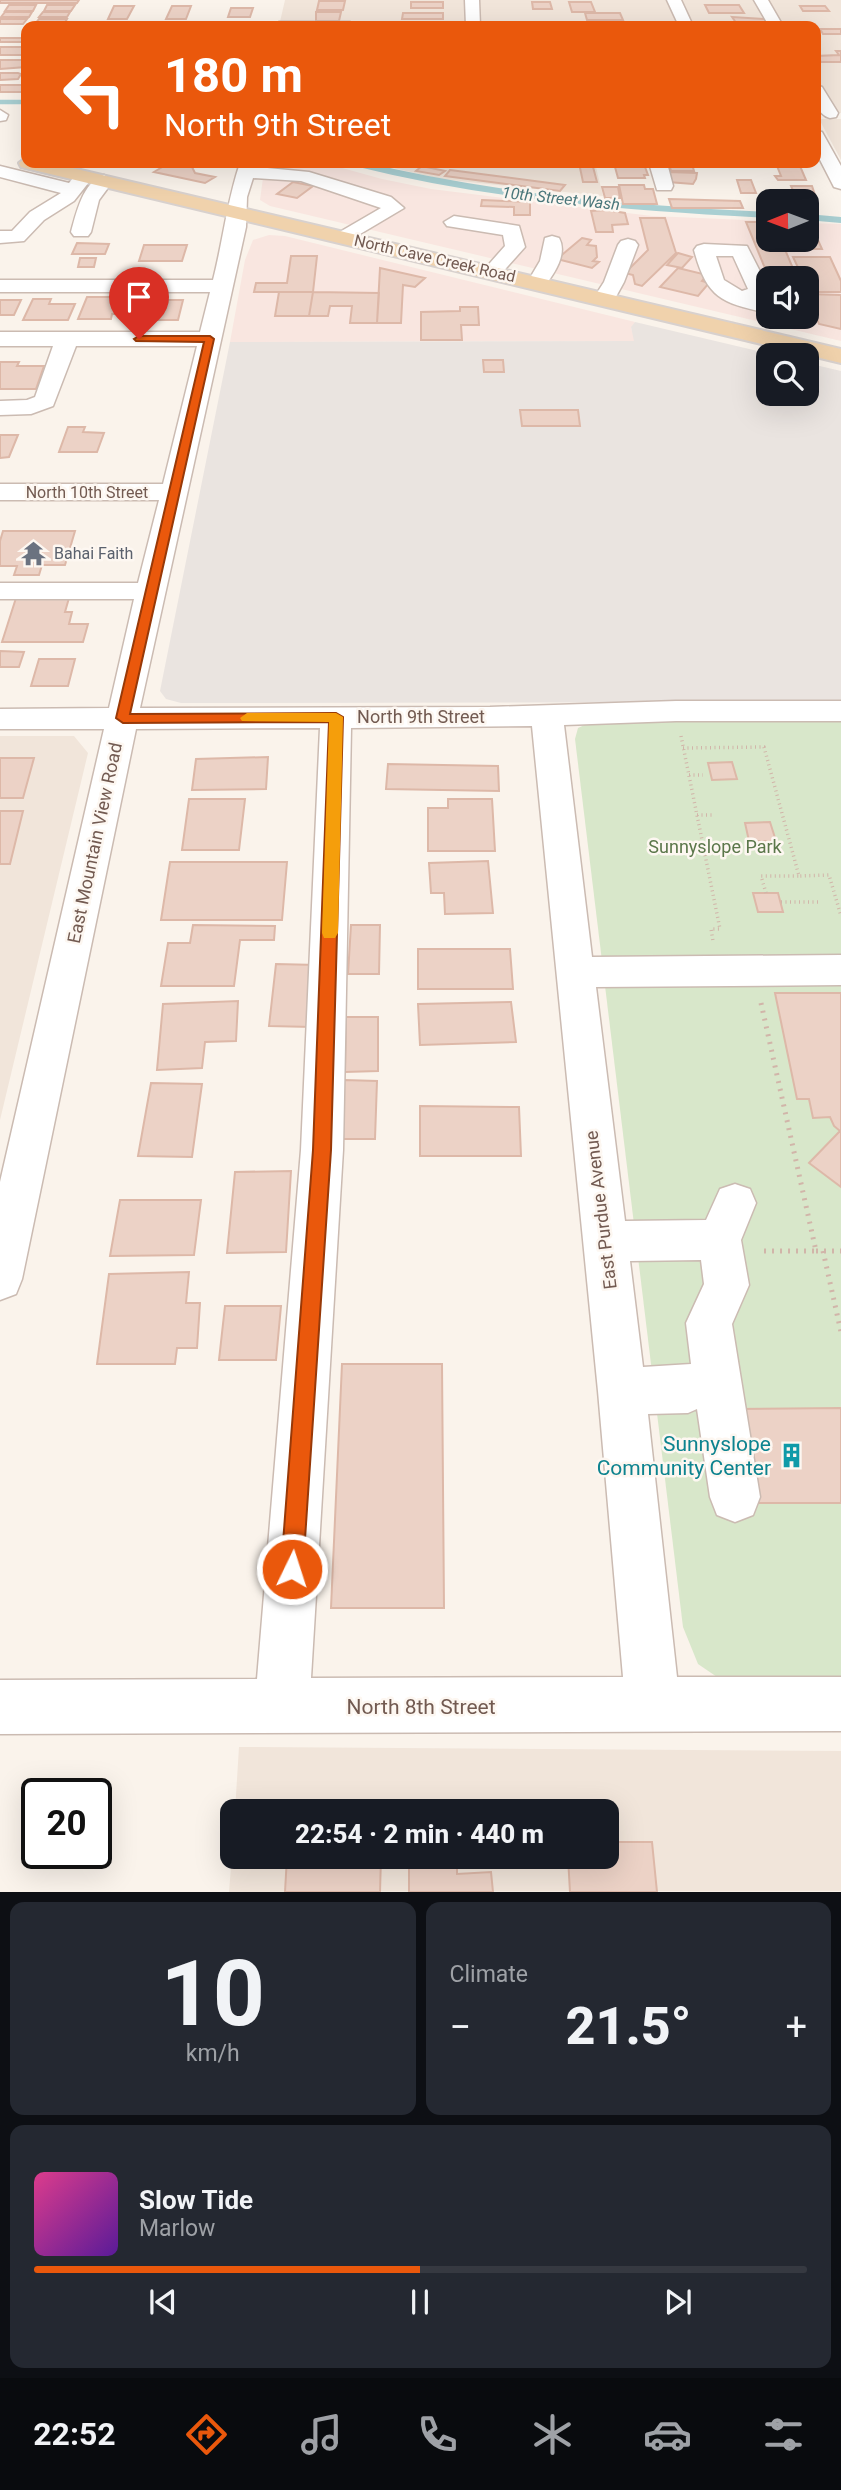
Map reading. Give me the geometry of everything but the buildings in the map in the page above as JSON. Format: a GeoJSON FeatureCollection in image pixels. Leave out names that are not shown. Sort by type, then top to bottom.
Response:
{"type":"FeatureCollection","features":[{"type":"Feature","properties":{"kind":"main road","name":"North Cave Creek Road"},"geometry":{"type":"LineString","coordinates":[[33,168],[87,183],[237,211],[841,356]]}},
{"type":"Feature","properties":{"kind":"street"},"geometry":{"type":"LineString","coordinates":[[472,0],[473,21]]}},
{"type":"Feature","properties":{"kind":"street"},"geometry":{"type":"LineString","coordinates":[[674,0],[684,21]]}},
{"type":"Feature","properties":{"kind":"street"},"geometry":{"type":"LineString","coordinates":[[761,0],[773,21]]}},
{"type":"Feature","properties":{"kind":"street"},"geometry":{"type":"LineString","coordinates":[[821,145],[841,183]]}},
{"type":"Feature","properties":{"kind":"street"},"geometry":{"type":"LineString","coordinates":[[11,162],[45,183],[87,183]]}},
{"type":"Feature","properties":{"kind":"street"},"geometry":{"type":"LineString","coordinates":[[247,168],[303,176],[384,201],[394,208],[345,237]]}},
{"type":"Feature","properties":{"kind":"street","name":"East Mountain View Road"},"geometry":{"type":"LineString","coordinates":[[0,1279],[247,168]]}},
{"type":"Feature","properties":{"kind":"street"},"geometry":{"type":"LineString","coordinates":[[660,168],[664,186]]}},
{"type":"Feature","properties":{"kind":"street"},"geometry":{"type":"LineString","coordinates":[[26,196],[45,183]]}},
{"type":"Feature","properties":{"kind":"street"},"geometry":{"type":"LineString","coordinates":[[0,237],[17,237],[25,226],[87,183]]}},
{"type":"Feature","properties":{"kind":"street"},"geometry":{"type":"LineString","coordinates":[[80,232],[90,200],[87,183]]}},
{"type":"Feature","properties":{"kind":"street"},"geometry":{"type":"LineString","coordinates":[[454,222],[512,230],[514,247],[492,272]]}},
{"type":"Feature","properties":{"kind":"street"},"geometry":{"type":"LineString","coordinates":[[0,223],[25,226]]}},
{"type":"Feature","properties":{"kind":"street"},"geometry":{"type":"LineString","coordinates":[[537,283],[550,261],[552,242]]}},
{"type":"Feature","properties":{"kind":"street"},"geometry":{"type":"LineString","coordinates":[[604,299],[614,282],[628,245]]}},
{"type":"Feature","properties":{"kind":"street"},"geometry":{"type":"LineString","coordinates":[[0,286],[222,286]]}},
{"type":"Feature","properties":{"kind":"street"},"geometry":{"type":"LineString","coordinates":[[744,298],[756,302]]}},
{"type":"Feature","properties":{"kind":"street"},"geometry":{"type":"LineString","coordinates":[[768,339],[772,329]]}},
{"type":"Feature","properties":{"kind":"street"},"geometry":{"type":"LineString","coordinates":[[0,339],[210,339]]}},
{"type":"Feature","properties":{"kind":"street"},"geometry":{"type":"LineString","coordinates":[[0,408],[31,407],[45,401],[67,339]]}},
{"type":"Feature","properties":{"kind":"street","name":"North 10th Street"},"geometry":{"type":"LineString","coordinates":[[0,492],[174,492]]}},
{"type":"Feature","properties":{"kind":"street"},"geometry":{"type":"LineString","coordinates":[[0,592],[151,591]]}},
{"type":"Feature","properties":{"kind":"street","name":"North 9th Street"},"geometry":{"type":"LineString","coordinates":[[0,719],[841,711]]}},
{"type":"Feature","properties":{"kind":"street"},"geometry":{"type":"LineString","coordinates":[[626,712],[632,744]]}},
{"type":"Feature","properties":{"kind":"street","name":"East Purdue Avenue"},"geometry":{"type":"LineString","coordinates":[[547,715],[622,1391],[653,1706]]}},
{"type":"Feature","properties":{"kind":"street"},"geometry":{"type":"LineString","coordinates":[[282,1707],[322,1150],[336,717]]}},
{"type":"Feature","properties":{"kind":"street"},"geometry":{"type":"LineString","coordinates":[[574,972],[841,970]]}},
{"type":"Feature","properties":{"kind":"street"},"geometry":{"type":"LineString","coordinates":[[604,1241],[725,1231],[727,1285],[709,1323],[736,1497]]}},
{"type":"Feature","properties":{"kind":"street"},"geometry":{"type":"LineString","coordinates":[[622,1391],[688,1389],[716,1377]]}},
{"type":"Feature","properties":{"kind":"street","name":"North 8th Street"},"geometry":{"type":"LineString","coordinates":[[0,1707],[841,1704]]}},
{"type":"Feature","properties":{"kind":"path"},"geometry":{"type":"LineString","coordinates":[[676,711],[720,929],[711,929],[733,970],[758,990],[841,1332]]}},
{"type":"Feature","properties":{"kind":"path"},"geometry":{"type":"LineString","coordinates":[[683,748],[764,747],[799,876]]}},
{"type":"Feature","properties":{"kind":"path"},"geometry":{"type":"LineString","coordinates":[[689,775],[703,775]]}},
{"type":"Feature","properties":{"kind":"path"},"geometry":{"type":"LineString","coordinates":[[697,815],[712,815]]}},
{"type":"Feature","properties":{"kind":"path"},"geometry":{"type":"LineString","coordinates":[[766,893],[761,876],[829,875],[841,916]]}},
{"type":"Feature","properties":{"kind":"path"},"geometry":{"type":"LineString","coordinates":[[781,902],[820,902]]}},
{"type":"Feature","properties":{"kind":"path"},"geometry":{"type":"LineString","coordinates":[[725,1231],[820,1251],[841,1251]]}},
{"type":"Feature","properties":{"kind":"shaded area"},"geometry":{"type":"Polygon","coordinates":[[[285,0],[841,0],[841,113],[821,112],[821,21],[280,21],[285,0]]]}},
{"type":"Feature","properties":{"kind":"shaded area"},"geometry":{"type":"Polygon","coordinates":[[[821,119],[841,119],[841,160],[821,123],[821,119]]]}},
{"type":"Feature","properties":{"kind":"shaded area"},"geometry":{"type":"Polygon","coordinates":[[[264,168],[342,168],[431,189],[652,216],[756,220],[756,252],[819,252],[819,223],[841,224],[841,341],[790,329],[819,329],[819,266],[756,266],[756,321],[270,206],[260,200],[264,168]]]}},
{"type":"Feature","properties":{"kind":"shaded area"},"geometry":{"type":"Polygon","coordinates":[[[394,168],[596,168],[603,196],[441,179],[394,168]]]}},
{"type":"Feature","properties":{"kind":"shaded area"},"geometry":{"type":"Polygon","coordinates":[[[269,235],[285,236],[635,322],[631,328],[635,341],[230,342],[245,260],[253,240],[269,235]]]}},
{"type":"Feature","properties":{"kind":"shaded area"},"geometry":{"type":"Polygon","coordinates":[[[635,322],[756,351],[756,406],[819,406],[819,366],[841,371],[841,702],[181,703],[166,699],[160,691],[230,342],[634,341],[631,327],[635,322]]]}},
{"type":"Feature","properties":{"kind":"shaded area"},"geometry":{"type":"Polygon","coordinates":[[[0,736],[74,736],[88,753],[0,1120],[0,736]]]}},
{"type":"Feature","properties":{"kind":"shaded area"},"geometry":{"type":"Polygon","coordinates":[[[239,1747],[841,1751],[841,1891],[229,1892],[231,1869],[619,1869],[619,1799],[236,1799],[239,1747]]]}},
{"type":"Feature","properties":{"kind":"green space","name":"Sunnyslope Park"},"geometry":{"type":"Polygon","coordinates":[[[591,722],[841,722],[841,1678],[720,1679],[698,1664],[683,1627],[575,739],[578,728],[591,722]]]}},
{"type":"Feature","properties":{"kind":"waterway","name":"10th Street Wash"},"geometry":{"type":"LineString","coordinates":[[0,102],[21,102]]}},
{"type":"Feature","properties":{"kind":"waterway","name":"10th Street Wash"},"geometry":{"type":"LineString","coordinates":[[376,168],[509,193],[664,209],[756,214]]}},
{"type":"Feature","properties":{"kind":"waterway","name":"10th Street Wash"},"geometry":{"type":"LineString","coordinates":[[819,218],[841,220]]}},
{"type":"Feature","properties":{"kind":"slow traffic"},"geometry":{"type":"LineString","coordinates":[[247,718],[336,717],[330,933]]}},
{"type":"Feature","properties":{"kind":"place","name":"Bahai Faith"},"geometry":{"type":"Point","coordinates":[34,553]}},
{"type":"Feature","properties":{"kind":"place","name":"Sunnyslope Community Center"},"geometry":{"type":"Point","coordinates":[791,1456]}},
{"type":"Feature","properties":{"kind":"route"},"geometry":{"type":"LineString","coordinates":[[139,339],[210,339],[123,718],[336,717],[322,1150],[292,1569]]}}]}
